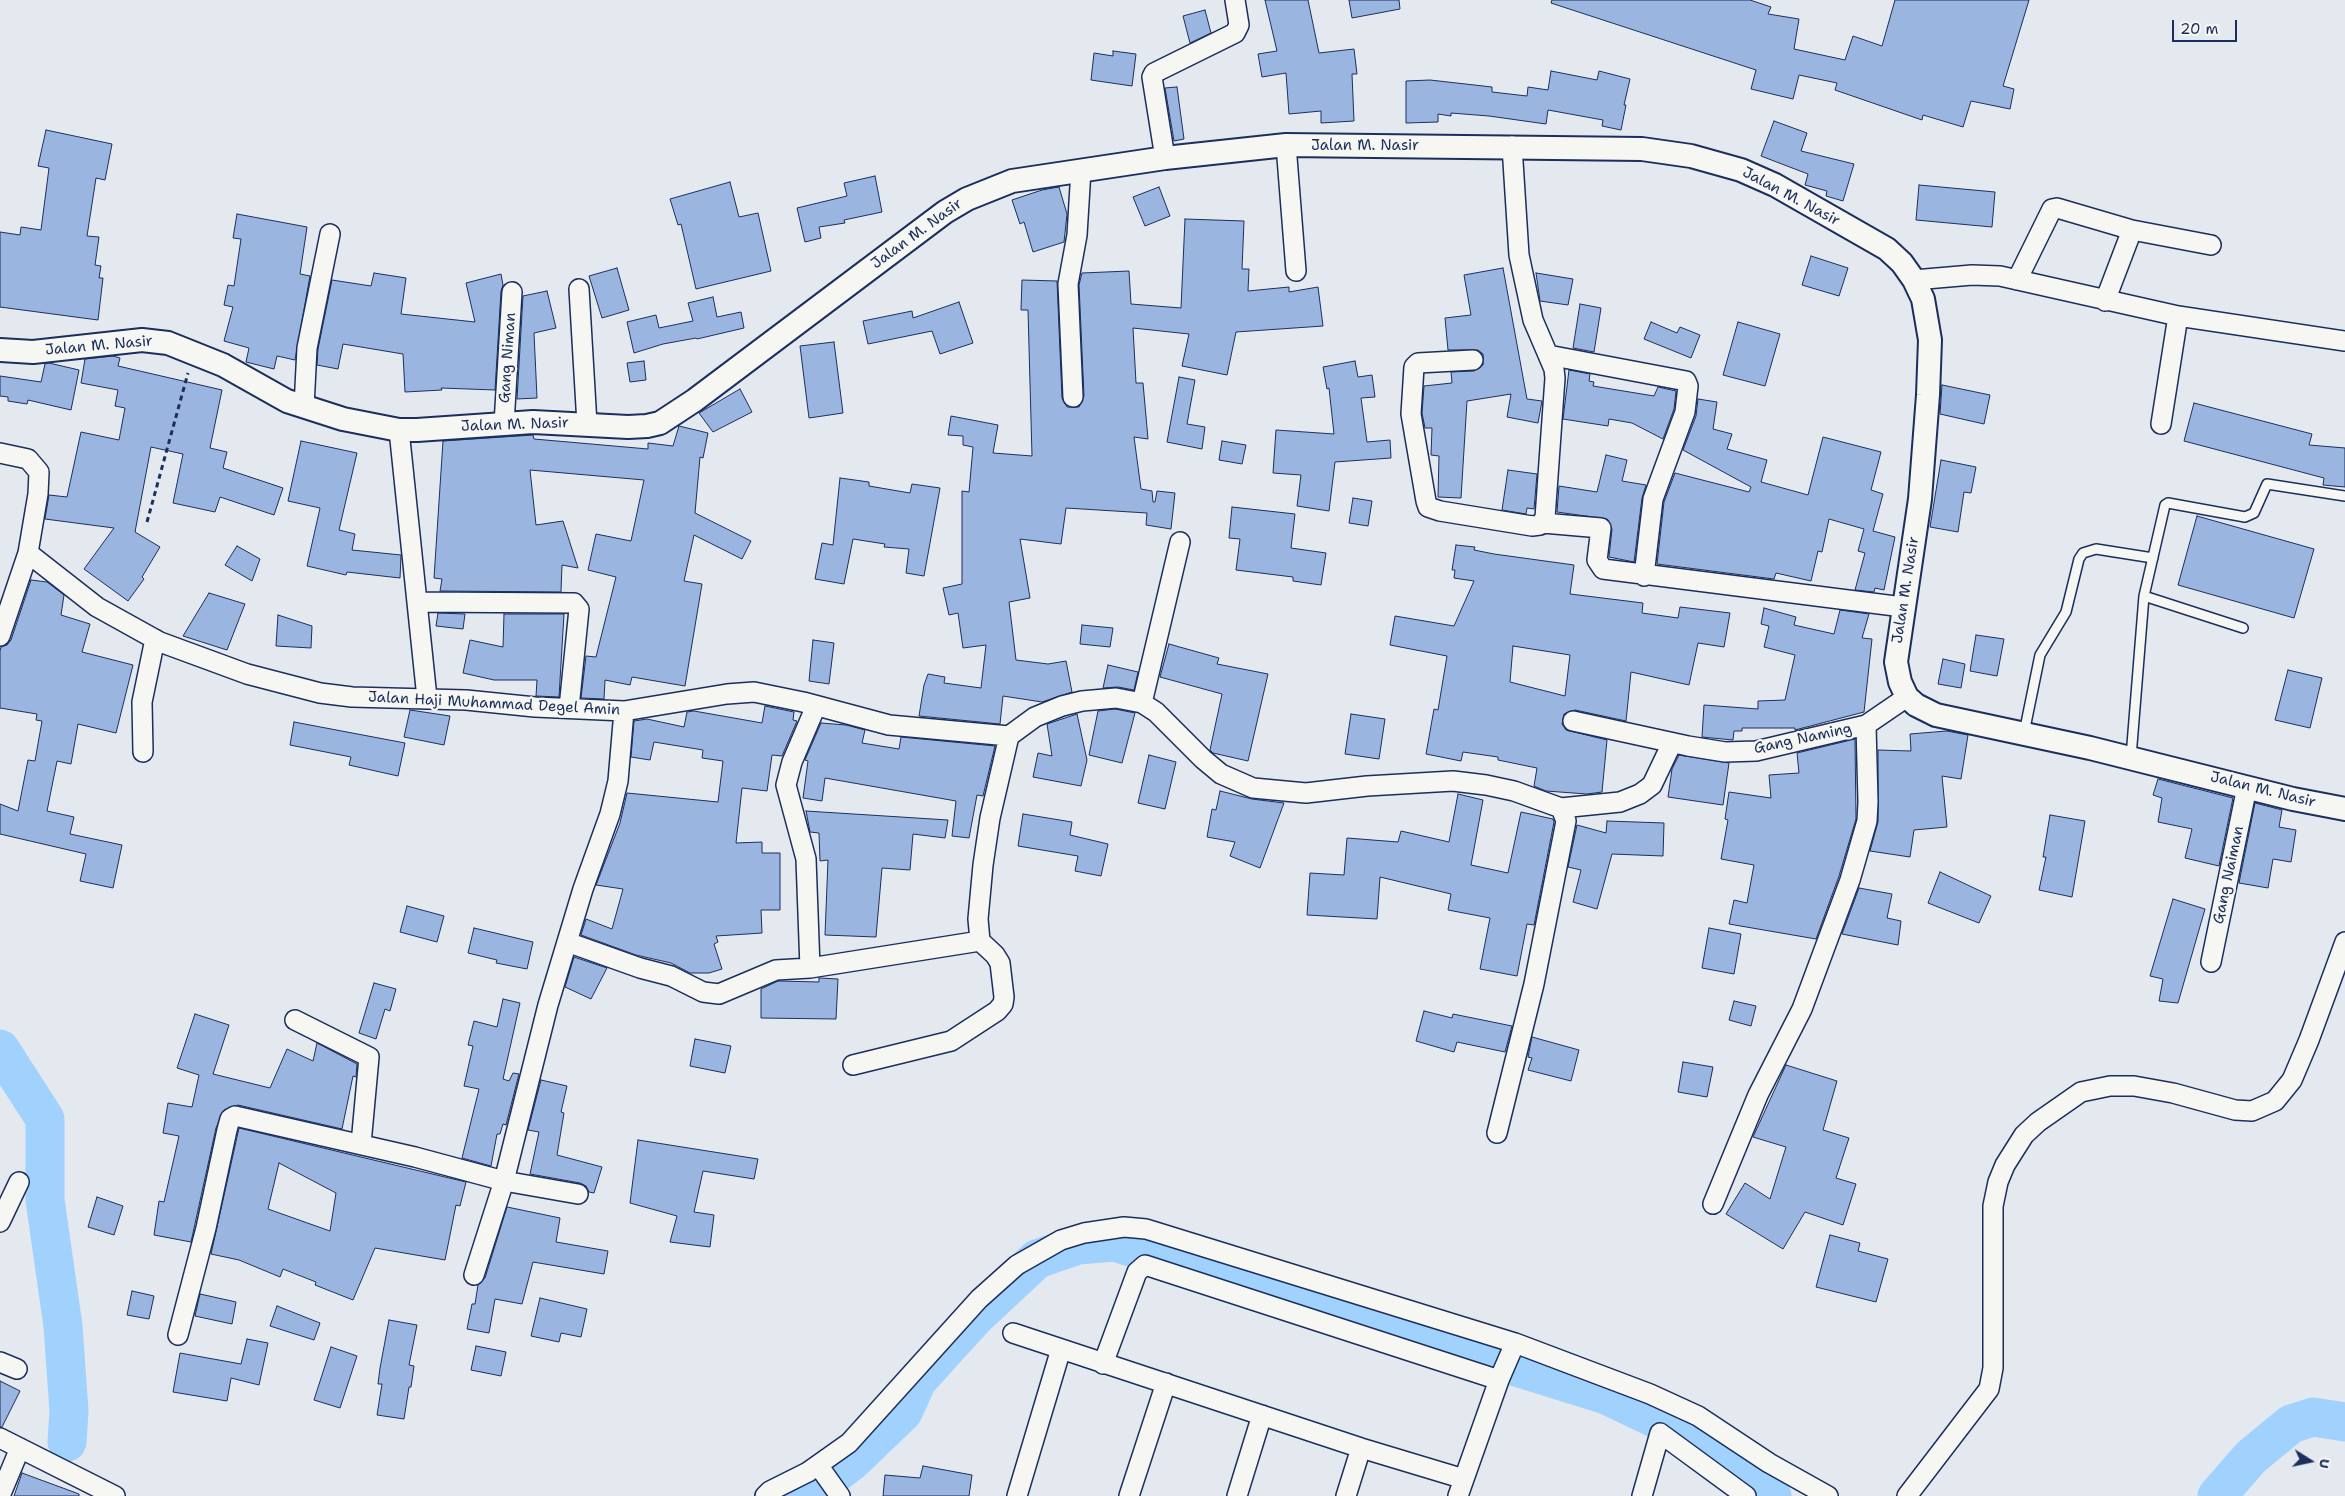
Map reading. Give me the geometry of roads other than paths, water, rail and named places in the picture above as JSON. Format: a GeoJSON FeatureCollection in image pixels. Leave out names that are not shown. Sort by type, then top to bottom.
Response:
{"type":"FeatureCollection","features":[{"type":"Feature","properties":{"kind":"street"},"geometry":{"type":"LineString","coordinates":[[1165,158],[1152,77],[1154,73],[1234,33],[1239,25],[1235,0]]}},
{"type":"Feature","properties":{"kind":"street"},"geometry":{"type":"LineString","coordinates":[[1286,145],[1296,271]]}},
{"type":"Feature","properties":{"kind":"street","name":"Jalan M. Nasir"},"geometry":{"type":"LineString","coordinates":[[0,350],[33,352],[142,340],[168,343],[223,365],[275,396],[304,407],[350,421],[399,430],[533,422],[628,427],[660,423],[695,400],[945,212],[967,199],[1012,180],[1165,158],[1286,145],[1512,146],[1661,151],[1691,156],[1741,170],[1775,185],[1886,249],[1902,263],[1914,280],[1927,314],[1930,340],[1929,386],[1920,499],[1896,662],[1900,682],[1907,697],[1921,708],[1936,714],[2132,757],[2247,787],[2345,809]]}},
{"type":"Feature","properties":{"kind":"street"},"geometry":{"type":"LineString","coordinates":[[1512,146],[1519,255],[1533,320],[1548,355],[1555,378],[1543,523]]}},
{"type":"Feature","properties":{"kind":"street"},"geometry":{"type":"LineString","coordinates":[[1073,397],[1068,294],[1077,235],[1081,170]]}},
{"type":"Feature","properties":{"kind":"street"},"geometry":{"type":"LineString","coordinates":[[2017,280],[2052,209],[2057,208],[2132,230],[2211,245]]}},
{"type":"Feature","properties":{"kind":"street"},"geometry":{"type":"LineString","coordinates":[[2105,301],[2132,230]]}},
{"type":"Feature","properties":{"kind":"street"},"geometry":{"type":"LineString","coordinates":[[304,407],[307,348],[330,234]]}},
{"type":"Feature","properties":{"kind":"street"},"geometry":{"type":"LineString","coordinates":[[1914,280],[1972,275],[2000,276],[2178,316],[2345,341]]}},
{"type":"Feature","properties":{"kind":"street"},"geometry":{"type":"LineString","coordinates":[[578,289],[587,424]]}},
{"type":"Feature","properties":{"kind":"street","name":"Gang Niman"},"geometry":{"type":"LineString","coordinates":[[504,424],[512,292]]}},
{"type":"Feature","properties":{"kind":"street"},"geometry":{"type":"LineString","coordinates":[[2161,424],[2178,316]]}},
{"type":"Feature","properties":{"kind":"street"},"geometry":{"type":"LineString","coordinates":[[1548,355],[1686,381],[1688,386],[1685,412],[1652,499],[1644,576]]}},
{"type":"Feature","properties":{"kind":"street"},"geometry":{"type":"LineString","coordinates":[[1473,360],[1418,363],[1414,367],[1412,414],[1419,469],[1426,504],[1432,510],[1532,526],[1543,523],[1601,528],[1597,560],[1603,570],[1904,607]]}},
{"type":"Feature","properties":{"kind":"street"},"geometry":{"type":"LineString","coordinates":[[399,430],[428,698]]}},
{"type":"Feature","properties":{"kind":"street"},"geometry":{"type":"LineString","coordinates":[[0,453],[28,459],[39,472],[38,494],[28,553],[0,636]]}},
{"type":"Feature","properties":{"kind":"street"},"geometry":{"type":"LineString","coordinates":[[1142,704],[1180,542]]}},
{"type":"Feature","properties":{"kind":"street","name":"Jalan Haji Muhammad Degel Amin"},"geometry":{"type":"LineString","coordinates":[[28,553],[97,607],[155,639],[247,674],[320,693],[352,697],[428,698],[624,711],[743,692],[771,694],[889,725],[1009,736]]}},
{"type":"Feature","properties":{"kind":"street"},"geometry":{"type":"LineString","coordinates":[[417,602],[574,603],[579,609],[569,708]]}},
{"type":"Feature","properties":{"kind":"street"},"geometry":{"type":"LineString","coordinates":[[143,752],[142,702],[155,639]]}},
{"type":"Feature","properties":{"kind":"street","name":"Gang Naming"},"geometry":{"type":"LineString","coordinates":[[1573,721],[1672,743],[1725,752],[1756,751],[1866,725],[1907,697]]}},
{"type":"Feature","properties":{"kind":"street"},"geometry":{"type":"LineString","coordinates":[[853,1065],[951,1040],[997,1012],[1004,999],[1000,964],[995,955],[980,940],[978,919],[983,865],[990,818],[1009,736],[1035,717],[1082,701],[1116,698],[1142,704],[1156,712],[1203,759],[1221,774],[1253,788],[1306,793],[1367,786],[1452,781],[1486,785],[1514,792],[1561,808],[1620,802],[1640,794],[1652,784],[1672,743]]}},
{"type":"Feature","properties":{"kind":"street"},"geometry":{"type":"LineString","coordinates":[[810,968],[806,859],[786,785],[792,762],[816,706]]}},
{"type":"Feature","properties":{"kind":"street"},"geometry":{"type":"LineString","coordinates":[[474,1275],[504,1181],[530,1075],[582,889],[610,814],[618,781],[624,711]]}},
{"type":"Feature","properties":{"kind":"street"},"geometry":{"type":"LineString","coordinates":[[1713,1204],[1758,1095],[1802,1009],[1850,880],[1866,821],[1866,725]]}},
{"type":"Feature","properties":{"kind":"street","name":"Gang Naiman"},"geometry":{"type":"LineString","coordinates":[[2211,962],[2247,787]]}},
{"type":"Feature","properties":{"kind":"street"},"geometry":{"type":"LineString","coordinates":[[1497,1133],[1534,984],[1566,821],[1561,808]]}},
{"type":"Feature","properties":{"kind":"street"},"geometry":{"type":"LineString","coordinates":[[567,942],[640,968],[671,976],[703,992],[722,994],[776,970],[810,968],[980,940]]}},
{"type":"Feature","properties":{"kind":"street"},"geometry":{"type":"LineString","coordinates":[[1907,1496],[1989,1389],[1993,1368],[1993,1206],[1998,1182],[2005,1165],[2024,1135],[2038,1122],[2081,1092],[2110,1086],[2134,1086],[2173,1093],[2235,1110],[2252,1111],[2276,1101],[2292,1080],[2309,1040],[2345,942]]}},
{"type":"Feature","properties":{"kind":"street"},"geometry":{"type":"LineString","coordinates":[[295,1020],[369,1057],[361,1144]]}},
{"type":"Feature","properties":{"kind":"street"},"geometry":{"type":"LineString","coordinates":[[178,1335],[231,1118],[241,1116],[361,1144],[504,1181],[578,1194]]}},
{"type":"Feature","properties":{"kind":"street"},"geometry":{"type":"LineString","coordinates":[[0,1222],[19,1182]]}},
{"type":"Feature","properties":{"kind":"street"},"geometry":{"type":"LineString","coordinates":[[766,1496],[770,1491],[791,1482],[818,1465],[848,1443],[979,1299],[1016,1265],[1061,1240],[1108,1228],[1146,1229],[1507,1361]]}},
{"type":"Feature","properties":{"kind":"street"},"geometry":{"type":"LineString","coordinates":[[1103,1364],[1137,1272],[1145,1266],[1680,1407],[1725,1433],[1769,1463],[1828,1496]]}},
{"type":"Feature","properties":{"kind":"street"},"geometry":{"type":"LineString","coordinates":[[1013,1333],[1361,1448],[1461,1487],[1507,1361]]}},
{"type":"Feature","properties":{"kind":"street"},"geometry":{"type":"LineString","coordinates":[[1017,1496],[1060,1349]]}},
{"type":"Feature","properties":{"kind":"street"},"geometry":{"type":"LineString","coordinates":[[1129,1496],[1166,1383]]}},
{"type":"Feature","properties":{"kind":"street"},"geometry":{"type":"LineString","coordinates":[[1237,1496],[1262,1415]]}},
{"type":"Feature","properties":{"kind":"street"},"geometry":{"type":"LineString","coordinates":[[1642,1496],[1660,1433],[1746,1496]]}},
{"type":"Feature","properties":{"kind":"street"},"geometry":{"type":"LineString","coordinates":[[0,1438],[116,1496]]}},
{"type":"Feature","properties":{"kind":"street"},"geometry":{"type":"LineString","coordinates":[[0,1496],[20,1448]]}},
{"type":"Feature","properties":{"kind":"street"},"geometry":{"type":"LineString","coordinates":[[1346,1496],[1361,1448]]}},
{"type":"Feature","properties":{"kind":"street"},"geometry":{"type":"LineString","coordinates":[[818,1465],[840,1496]]}},
{"type":"Feature","properties":{"kind":"lane"},"geometry":{"type":"LineString","coordinates":[[2132,757],[2144,596],[2165,505],[2168,503],[2245,517],[2254,513],[2267,484],[2345,496]]}},
{"type":"Feature","properties":{"kind":"lane"},"geometry":{"type":"LineString","coordinates":[[2024,733],[2040,655],[2066,612],[2083,553],[2096,549],[2153,558]]}},
{"type":"Feature","properties":{"kind":"lane"},"geometry":{"type":"LineString","coordinates":[[2144,596],[2243,628]]}},
{"type":"Feature","properties":{"kind":"waterway"},"geometry":{"type":"LineString","coordinates":[[0,1049],[45,1119],[45,1200],[63,1326],[69,1411],[67,1442]]}},
{"type":"Feature","properties":{"kind":"waterway"},"geometry":{"type":"LineString","coordinates":[[805,1496],[852,1461],[903,1412],[917,1381],[975,1317],[1037,1259],[1078,1245],[1114,1242],[1606,1395],[1671,1426],[1772,1496]]}},
{"type":"Feature","properties":{"kind":"waterway"},"geometry":{"type":"LineString","coordinates":[[2217,1496],[2251,1457],[2291,1424],[2313,1417],[2345,1422]]}}]}
